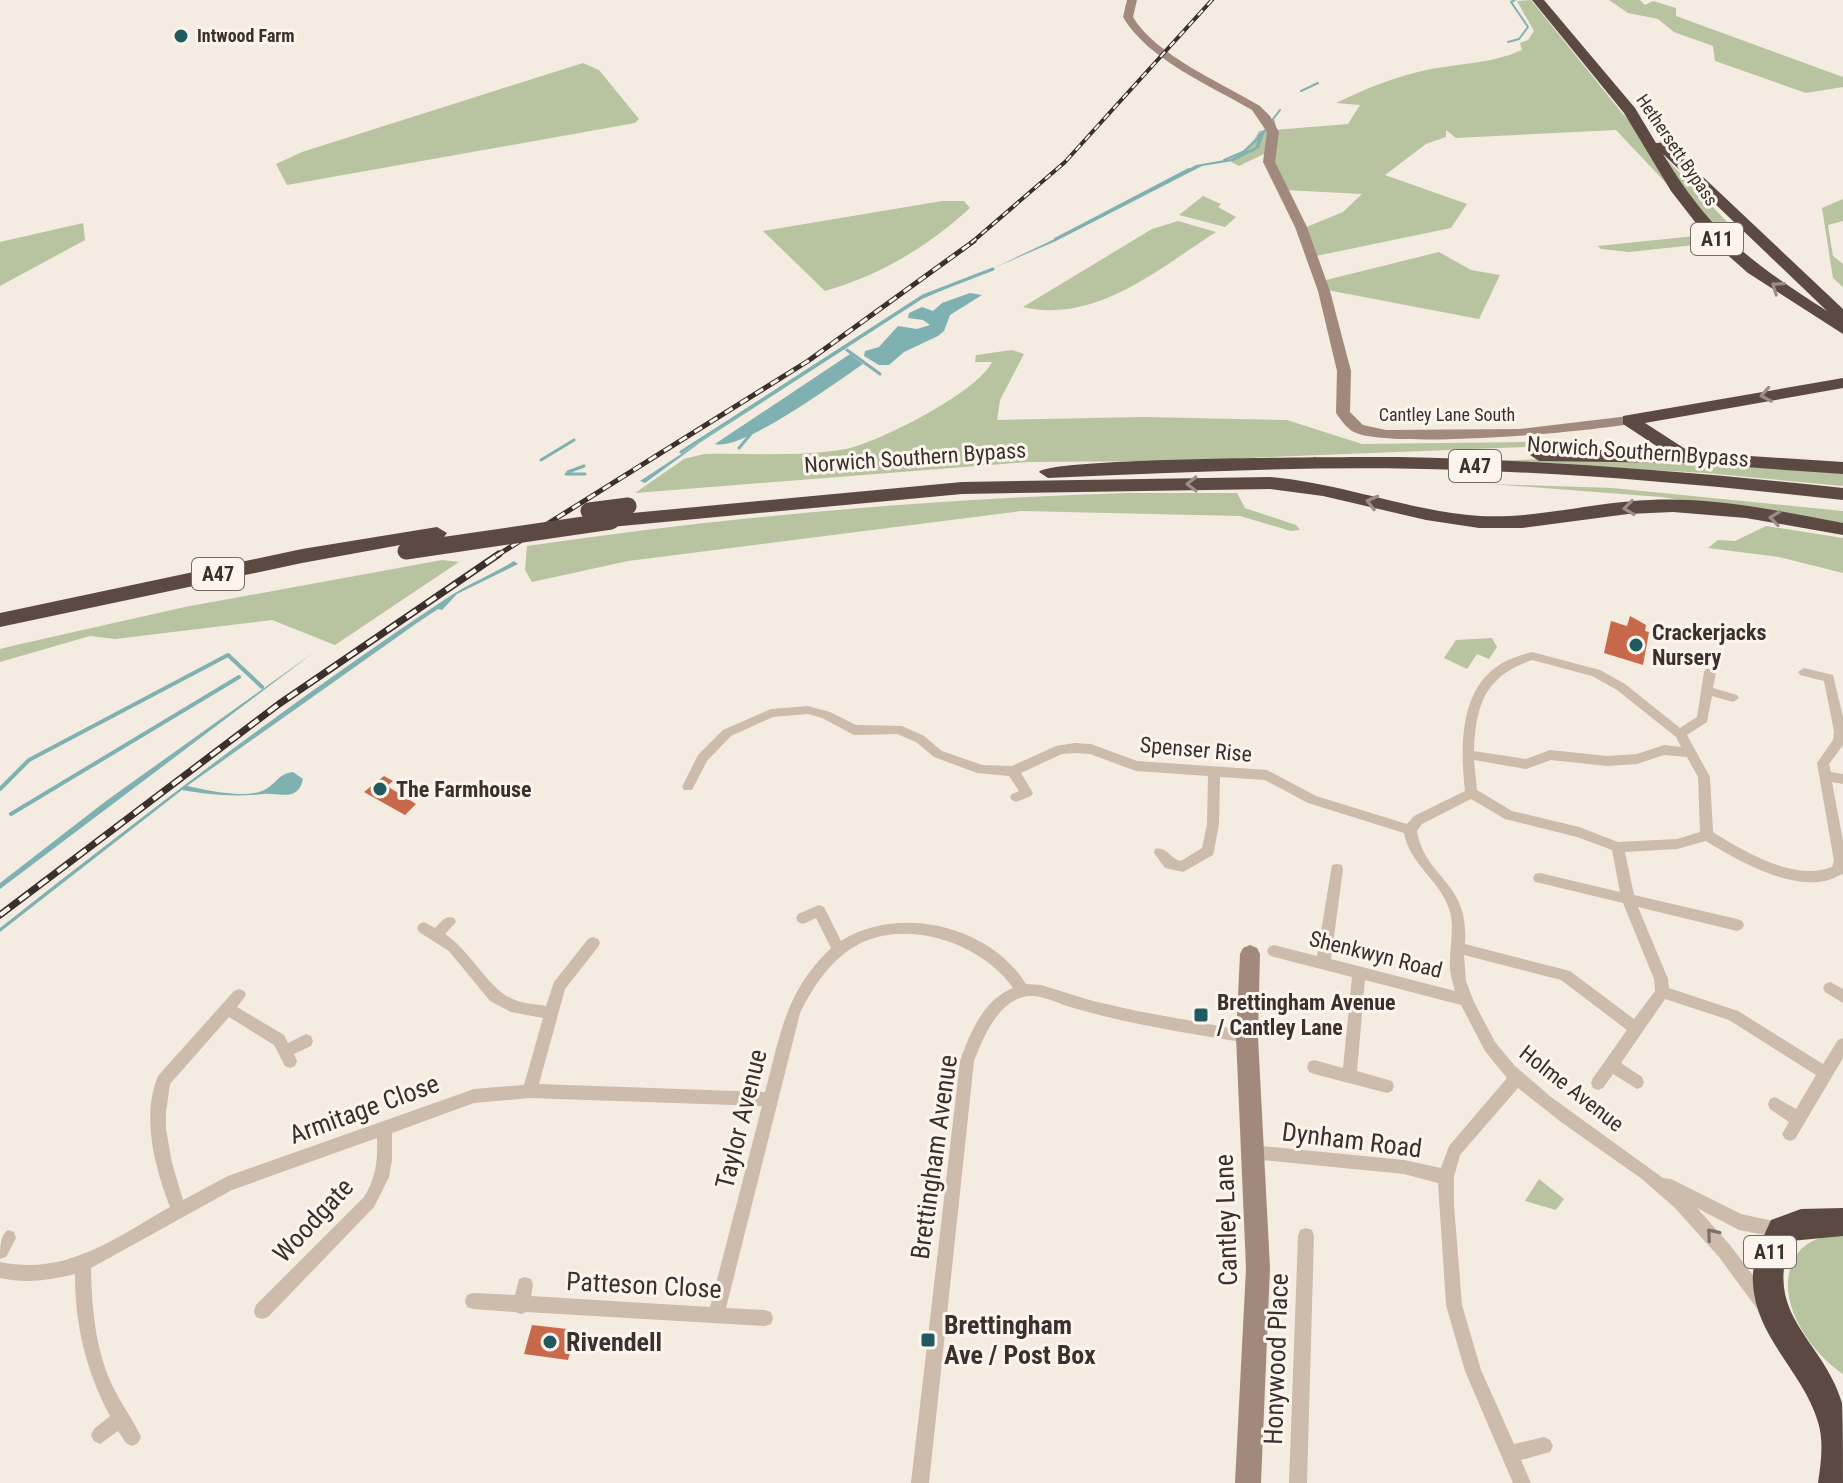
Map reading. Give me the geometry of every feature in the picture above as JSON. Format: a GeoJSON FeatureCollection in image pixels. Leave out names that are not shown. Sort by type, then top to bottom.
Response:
{"type":"FeatureCollection","features":[{"type":"Feature","properties":{"kind":"highway","name":"Hethersett Bypass"},"geometry":{"type":"LineString","coordinates":[[1538,0],[1645,131],[1678,191],[1711,233],[1753,270],[1843,329]]}},
{"type":"Feature","properties":{"kind":"highway","name":"Hethersett Bypass"},"geometry":{"type":"LineString","coordinates":[[1547,0],[1649,132],[1749,232],[1843,317]]}},
{"type":"Feature","properties":{"kind":"highway"},"geometry":{"type":"LineString","coordinates":[[1629,420],[1843,383]]}},
{"type":"Feature","properties":{"kind":"highway"},"geometry":{"type":"LineString","coordinates":[[1629,420],[1667,448],[1687,457]]}},
{"type":"Feature","properties":{"kind":"highway","name":"A47"},"geometry":{"type":"LineString","coordinates":[[1106,469],[1496,455],[1687,457],[1843,468]]}},
{"type":"Feature","properties":{"kind":"highway","name":"Norwich Southern Bypass"},"geometry":{"type":"LineString","coordinates":[[0,620],[302,556],[437,533],[628,506],[928,479],[1106,469],[1311,464],[1514,466],[1709,479],[1843,494]]}},
{"type":"Feature","properties":{"kind":"highway","name":"A47"},"geometry":{"type":"LineString","coordinates":[[0,634],[256,578],[406,551],[611,521],[962,488],[1270,483],[1305,486],[1418,513],[1477,522],[1533,522],[1630,508],[1673,506],[1843,529]]}},
{"type":"Feature","properties":{"kind":"highway","name":"A11"},"geometry":{"type":"LineString","coordinates":[[1834,1483],[1839,1451],[1833,1418],[1775,1320],[1766,1275],[1771,1250],[1781,1230],[1837,1218]]}},
{"type":"Feature","properties":{"kind":"highway","name":"A11"},"geometry":{"type":"LineString","coordinates":[[1805,1366],[1843,1398]]}},
{"type":"Feature","properties":{"kind":"street","name":"Cantley Lane South"},"geometry":{"type":"LineString","coordinates":[[1132,0],[1128,17],[1136,31],[1173,60],[1256,108],[1270,125],[1269,162],[1301,227],[1324,291],[1344,371],[1343,413],[1351,424],[1369,433],[1488,434],[1549,431],[1629,420]]}},
{"type":"Feature","properties":{"kind":"street"},"geometry":{"type":"LineString","coordinates":[[1471,793],[1467,768],[1472,710],[1478,692],[1512,661],[1532,656],[1596,673],[1621,687],[1680,734],[1704,777],[1707,835]]}},
{"type":"Feature","properties":{"kind":"street"},"geometry":{"type":"LineString","coordinates":[[1680,734],[1703,719],[1710,672]]}},
{"type":"Feature","properties":{"kind":"street"},"geometry":{"type":"LineString","coordinates":[[1804,672],[1843,680]]}},
{"type":"Feature","properties":{"kind":"street"},"geometry":{"type":"LineString","coordinates":[[1471,793],[1509,815],[1579,832],[1618,847],[1677,844],[1707,835],[1739,856],[1763,866],[1813,877],[1832,875],[1838,870],[1840,861],[1823,763],[1839,741],[1840,731],[1829,678]]}},
{"type":"Feature","properties":{"kind":"street"},"geometry":{"type":"LineString","coordinates":[[1707,690],[1733,698]]}},
{"type":"Feature","properties":{"kind":"street"},"geometry":{"type":"LineString","coordinates":[[688,787],[702,758],[727,733],[747,721],[790,709],[826,715],[854,730],[898,729],[920,739],[938,754],[981,770],[1013,771],[1026,793]]}},
{"type":"Feature","properties":{"kind":"street","name":"Spenser Rise"},"geometry":{"type":"LineString","coordinates":[[1013,771],[1060,749],[1075,748],[1091,749],[1136,766],[1267,775],[1312,800],[1410,830]]}},
{"type":"Feature","properties":{"kind":"street"},"geometry":{"type":"LineString","coordinates":[[1470,755],[1526,764],[1550,755],[1607,761],[1637,759],[1664,750],[1692,753]]}},
{"type":"Feature","properties":{"kind":"street"},"geometry":{"type":"LineString","coordinates":[[1160,853],[1170,864],[1183,867],[1208,851],[1213,824],[1214,771]]}},
{"type":"Feature","properties":{"kind":"street"},"geometry":{"type":"LineString","coordinates":[[1825,776],[1843,779]]}},
{"type":"Feature","properties":{"kind":"street"},"geometry":{"type":"LineString","coordinates":[[1410,830],[1418,820],[1471,793]]}},
{"type":"Feature","properties":{"kind":"street","name":"Holme Avenue"},"geometry":{"type":"LineString","coordinates":[[1410,830],[1411,844],[1418,857],[1448,891],[1456,908],[1460,925],[1456,971],[1467,1000],[1495,1053],[1517,1078],[1649,1175],[1710,1230],[1775,1320]]}},
{"type":"Feature","properties":{"kind":"street"},"geometry":{"type":"LineString","coordinates":[[1598,1083],[1662,992],[1661,979],[1628,899],[1618,847]]}},
{"type":"Feature","properties":{"kind":"street"},"geometry":{"type":"LineString","coordinates":[[1323,964],[1337,869]]}},
{"type":"Feature","properties":{"kind":"street"},"geometry":{"type":"LineString","coordinates":[[1540,878],[1737,925]]}},
{"type":"Feature","properties":{"kind":"street"},"geometry":{"type":"LineString","coordinates":[[803,918],[833,904]]}},
{"type":"Feature","properties":{"kind":"street"},"geometry":{"type":"LineString","coordinates":[[819,911],[839,950]]}},
{"type":"Feature","properties":{"kind":"street"},"geometry":{"type":"LineString","coordinates":[[449,922],[430,932],[454,947],[495,997],[511,1006],[549,1013]]}},
{"type":"Feature","properties":{"kind":"street","name":"Taylor Avenue"},"geometry":{"type":"LineString","coordinates":[[716,1314],[793,1012],[807,980],[839,950],[869,932],[886,927],[934,931],[975,945],[1012,975],[1022,991]]}},
{"type":"Feature","properties":{"kind":"street"},"geometry":{"type":"LineString","coordinates":[[530,1091],[549,1013],[559,986],[589,960],[593,943]]}},
{"type":"Feature","properties":{"kind":"street"},"geometry":{"type":"LineString","coordinates":[[1458,948],[1565,975],[1636,1029]]}},
{"type":"Feature","properties":{"kind":"street","name":"Shenkwyn Road"},"geometry":{"type":"LineString","coordinates":[[1274,951],[1467,1000]]}},
{"type":"Feature","properties":{"kind":"street","name":"Cantley Lane"},"geometry":{"type":"LineString","coordinates":[[1250,954],[1247,1037],[1258,1268],[1251,1482]]}},
{"type":"Feature","properties":{"kind":"street"},"geometry":{"type":"LineString","coordinates":[[1349,1076],[1359,973]]}},
{"type":"Feature","properties":{"kind":"street"},"geometry":{"type":"LineString","coordinates":[[1022,991],[1039,991],[1114,1013],[1247,1037]]}},
{"type":"Feature","properties":{"kind":"street","name":"Brettingham Avenue"},"geometry":{"type":"LineString","coordinates":[[920,1483],[967,1061],[977,1034],[992,1012],[1022,991]]}},
{"type":"Feature","properties":{"kind":"street"},"geometry":{"type":"LineString","coordinates":[[1662,992],[1733,1015],[1825,1073]]}},
{"type":"Feature","properties":{"kind":"street"},"geometry":{"type":"LineString","coordinates":[[179,1210],[165,1170],[158,1097],[163,1081],[239,995]]}},
{"type":"Feature","properties":{"kind":"street"},"geometry":{"type":"LineString","coordinates":[[227,1008],[279,1040],[288,1056],[306,1041]]}},
{"type":"Feature","properties":{"kind":"street"},"geometry":{"type":"LineString","coordinates":[[1790,1134],[1843,1045]]}},
{"type":"Feature","properties":{"kind":"street"},"geometry":{"type":"LineString","coordinates":[[1611,1064],[1637,1082]]}},
{"type":"Feature","properties":{"kind":"street"},"geometry":{"type":"LineString","coordinates":[[1314,1067],[1387,1086]]}},
{"type":"Feature","properties":{"kind":"street"},"geometry":{"type":"LineString","coordinates":[[1517,1078],[1454,1151],[1446,1177],[1454,1305],[1473,1371],[1522,1483]]}},
{"type":"Feature","properties":{"kind":"street","name":"Armitage Close"},"geometry":{"type":"LineString","coordinates":[[0,1270],[19,1274],[44,1273],[83,1264],[179,1210],[261,1170],[384,1131],[444,1105],[474,1096],[530,1091],[770,1099]]}},
{"type":"Feature","properties":{"kind":"street"},"geometry":{"type":"LineString","coordinates":[[1775,1104],[1798,1119]]}},
{"type":"Feature","properties":{"kind":"street","name":"Woodgate"},"geometry":{"type":"LineString","coordinates":[[262,1311],[283,1300],[383,1182],[386,1160],[384,1131]]}},
{"type":"Feature","properties":{"kind":"street","name":"Dynham Road"},"geometry":{"type":"LineString","coordinates":[[1251,1152],[1404,1167],[1446,1177]]}},
{"type":"Feature","properties":{"kind":"street","name":"Holme Avenue"},"geometry":{"type":"LineString","coordinates":[[1649,1175],[1739,1222],[1781,1230]]}},
{"type":"Feature","properties":{"kind":"street","name":"Honywood Place"},"geometry":{"type":"LineString","coordinates":[[1298,1483],[1306,1236]]}},
{"type":"Feature","properties":{"kind":"street"},"geometry":{"type":"LineString","coordinates":[[83,1264],[87,1341],[97,1376],[132,1437]]}},
{"type":"Feature","properties":{"kind":"street"},"geometry":{"type":"LineString","coordinates":[[521,1306],[525,1285]]}},
{"type":"Feature","properties":{"kind":"street","name":"Patteson Close"},"geometry":{"type":"LineString","coordinates":[[473,1301],[765,1318]]}},
{"type":"Feature","properties":{"kind":"street"},"geometry":{"type":"LineString","coordinates":[[100,1435],[120,1419]]}},
{"type":"Feature","properties":{"kind":"street"},"geometry":{"type":"LineString","coordinates":[[1509,1454],[1544,1446]]}},
{"type":"Feature","properties":{"kind":"green space"},"geometry":{"type":"Polygon","coordinates":[[[1531,0],[1622,113],[1731,226],[1723,242],[1629,252],[1598,246],[1714,234],[1616,130],[1456,138],[1446,130],[1446,137],[1426,144],[1385,175],[1467,204],[1451,228],[1316,256],[1304,228],[1343,212],[1362,194],[1285,190],[1266,153],[1239,166],[1231,162],[1259,131],[1348,124],[1360,105],[1336,103],[1376,85],[1418,72],[1497,58],[1522,50],[1520,43],[1528,40],[1534,31],[1517,1],[1531,0]]]}},
{"type":"Feature","properties":{"kind":"green space"},"geometry":{"type":"Polygon","coordinates":[[[1609,0],[1640,0],[1645,5],[1653,1],[1676,8],[1676,16],[1843,77],[1843,87],[1806,93],[1715,61],[1713,46],[1674,32],[1658,19],[1628,13],[1609,0]]]}},
{"type":"Feature","properties":{"kind":"green space"},"geometry":{"type":"Polygon","coordinates":[[[583,63],[599,70],[639,119],[635,123],[287,185],[276,164],[302,152],[583,63]]]}},
{"type":"Feature","properties":{"kind":"green space"},"geometry":{"type":"Polygon","coordinates":[[[1203,196],[1221,204],[1218,207],[1236,217],[1225,227],[1179,215],[1203,196]]]}},
{"type":"Feature","properties":{"kind":"green space"},"geometry":{"type":"Polygon","coordinates":[[[1843,199],[1843,221],[1828,225],[1833,256],[1843,264],[1843,287],[1833,278],[1822,208],[1843,199]]]}},
{"type":"Feature","properties":{"kind":"green space"},"geometry":{"type":"Polygon","coordinates":[[[942,201],[964,201],[970,208],[902,258],[865,277],[825,291],[763,231],[942,201]]]}},
{"type":"Feature","properties":{"kind":"green space"},"geometry":{"type":"Polygon","coordinates":[[[1178,221],[1216,232],[1149,276],[1101,300],[1076,308],[1050,310],[1023,307],[1152,229],[1178,221]]]}},
{"type":"Feature","properties":{"kind":"green space"},"geometry":{"type":"Polygon","coordinates":[[[83,223],[85,240],[0,286],[0,242],[83,223]]]}},
{"type":"Feature","properties":{"kind":"green space"},"geometry":{"type":"Polygon","coordinates":[[[1439,252],[1471,270],[1500,275],[1479,319],[1327,290],[1326,280],[1439,252]]]}},
{"type":"Feature","properties":{"kind":"green space"},"geometry":{"type":"Polygon","coordinates":[[[1012,350],[1024,354],[1000,400],[997,420],[1144,417],[1287,420],[1362,444],[1532,442],[1525,447],[1171,461],[1028,462],[635,493],[684,459],[704,454],[811,453],[846,449],[881,437],[926,414],[968,387],[992,362],[975,362],[976,355],[1012,350]]]}},
{"type":"Feature","properties":{"kind":"green space"},"geometry":{"type":"Polygon","coordinates":[[[1589,457],[1843,473],[1843,486],[1705,473],[1495,461],[1589,457]]]}},
{"type":"Feature","properties":{"kind":"green space"},"geometry":{"type":"Polygon","coordinates":[[[1491,484],[1612,488],[1843,511],[1843,523],[1661,497],[1491,484]]]}},
{"type":"Feature","properties":{"kind":"green space"},"geometry":{"type":"Polygon","coordinates":[[[1129,493],[1237,493],[1245,508],[1296,525],[1300,530],[1291,531],[1240,516],[1021,511],[628,561],[532,582],[525,570],[527,546],[602,536],[752,518],[902,505],[1129,493]]]}},
{"type":"Feature","properties":{"kind":"green space"},"geometry":{"type":"Polygon","coordinates":[[[1766,526],[1843,538],[1843,573],[1779,557],[1708,548],[1718,540],[1735,541],[1766,526]]]}},
{"type":"Feature","properties":{"kind":"green space"},"geometry":{"type":"Polygon","coordinates":[[[442,560],[459,562],[335,645],[272,620],[115,639],[90,636],[0,662],[0,649],[16,645],[185,607],[442,560]]]}},
{"type":"Feature","properties":{"kind":"green space"},"geometry":{"type":"Polygon","coordinates":[[[1492,638],[1497,647],[1489,659],[1477,654],[1467,669],[1444,658],[1456,640],[1492,638]]]}},
{"type":"Feature","properties":{"kind":"green space"},"geometry":{"type":"Polygon","coordinates":[[[1539,1179],[1564,1199],[1556,1210],[1525,1201],[1539,1179]]]}},
{"type":"Feature","properties":{"kind":"green space"},"geometry":{"type":"Polygon","coordinates":[[[1843,1236],[1843,1374],[1817,1351],[1796,1320],[1788,1286],[1790,1269],[1802,1248],[1818,1239],[1843,1236]]]}},
{"type":"Feature","properties":{"kind":"water"},"geometry":{"type":"Polygon","coordinates":[[[1266,128],[1259,148],[1233,161],[1202,166],[1056,241],[994,268],[1196,165],[1230,159],[1256,147],[1258,135],[1266,128]]]}},
{"type":"Feature","properties":{"kind":"water"},"geometry":{"type":"Polygon","coordinates":[[[972,277],[922,299],[701,442],[645,483],[640,481],[922,296],[972,277]]]}},
{"type":"Feature","properties":{"kind":"water"},"geometry":{"type":"Polygon","coordinates":[[[970,293],[982,295],[950,315],[944,331],[938,336],[904,352],[889,365],[879,365],[864,356],[865,351],[879,347],[898,326],[917,329],[930,325],[923,320],[908,318],[909,313],[922,307],[933,311],[942,303],[970,293]]]}},
{"type":"Feature","properties":{"kind":"water"},"geometry":{"type":"Polygon","coordinates":[[[850,354],[863,364],[811,400],[746,437],[715,444],[850,354]]]}},
{"type":"Feature","properties":{"kind":"water"},"geometry":{"type":"Polygon","coordinates":[[[514,561],[518,564],[457,594],[442,610],[438,609],[417,623],[187,786],[249,794],[266,789],[293,772],[303,779],[297,791],[287,795],[232,795],[182,790],[0,932],[0,928],[55,885],[278,716],[450,596],[514,561]]]}},
{"type":"Feature","properties":{"kind":"water"},"geometry":{"type":"Polygon","coordinates":[[[313,653],[0,889],[0,883],[106,801],[313,653]]]}},
{"type":"Feature","properties":{"kind":"building"},"geometry":{"type":"Polygon","coordinates":[[[1630,616],[1646,625],[1645,631],[1649,632],[1643,665],[1604,653],[1611,621],[1627,626],[1630,616]]]}},
{"type":"Feature","properties":{"kind":"building"},"geometry":{"type":"Polygon","coordinates":[[[384,776],[393,781],[387,786],[416,804],[405,815],[364,792],[384,776]]]}},
{"type":"Feature","properties":{"kind":"building","name":"Rivendell"},"geometry":{"type":"Polygon","coordinates":[[[532,1325],[576,1330],[568,1360],[524,1354],[532,1325]]]}},
{"type":"Feature","properties":{"kind":"waterway"},"geometry":{"type":"LineString","coordinates":[[1508,42],[1519,39],[1528,27],[1511,2],[1515,0]]}},
{"type":"Feature","properties":{"kind":"waterway"},"geometry":{"type":"LineString","coordinates":[[1301,91],[1318,83]]}},
{"type":"Feature","properties":{"kind":"waterway"},"geometry":{"type":"LineString","coordinates":[[1275,127],[1273,119],[1280,110]]}},
{"type":"Feature","properties":{"kind":"waterway"},"geometry":{"type":"LineString","coordinates":[[1224,160],[1245,151],[1267,129]]}},
{"type":"Feature","properties":{"kind":"waterway"},"geometry":{"type":"LineString","coordinates":[[1055,239],[1189,169]]}},
{"type":"Feature","properties":{"kind":"waterway"},"geometry":{"type":"LineString","coordinates":[[681,452],[923,296],[993,269]]}},
{"type":"Feature","properties":{"kind":"waterway"},"geometry":{"type":"LineString","coordinates":[[847,350],[880,374]]}},
{"type":"Feature","properties":{"kind":"waterway"},"geometry":{"type":"LineString","coordinates":[[739,448],[755,429]]}},
{"type":"Feature","properties":{"kind":"waterway"},"geometry":{"type":"LineString","coordinates":[[541,460],[574,440]]}},
{"type":"Feature","properties":{"kind":"waterway"},"geometry":{"type":"LineString","coordinates":[[568,472],[584,466]]}},
{"type":"Feature","properties":{"kind":"waterway"},"geometry":{"type":"LineString","coordinates":[[566,474],[585,474]]}},
{"type":"Feature","properties":{"kind":"waterway"},"geometry":{"type":"LineString","coordinates":[[0,789],[29,760],[228,655],[262,687]]}},
{"type":"Feature","properties":{"kind":"waterway"},"geometry":{"type":"LineString","coordinates":[[11,814],[239,677]]}},
{"type":"Feature","properties":{"kind":"railway"},"geometry":{"type":"LineString","coordinates":[[971,243],[1065,162],[1212,0]]}},
{"type":"Feature","properties":{"kind":"railway"},"geometry":{"type":"LineString","coordinates":[[497,556],[808,361],[974,241]]}},
{"type":"Feature","properties":{"kind":"railway"},"geometry":{"type":"LineString","coordinates":[[0,915],[279,704],[497,556]]}},
{"type":"Feature","properties":{"kind":"place","name":"Intwood Farm"},"geometry":{"type":"Point","coordinates":[181,36]}},
{"type":"Feature","properties":{"kind":"place","name":"Crackerjacks Nursery"},"geometry":{"type":"Point","coordinates":[1636,645]}},
{"type":"Feature","properties":{"kind":"place","name":"The Farmhouse"},"geometry":{"type":"Point","coordinates":[380,789]}},
{"type":"Feature","properties":{"kind":"place","name":"Brettingham Avenue / Cantley Lane"},"geometry":{"type":"Point","coordinates":[1201,1015]}},
{"type":"Feature","properties":{"kind":"place","name":"Brettingham Ave / Post Box"},"geometry":{"type":"Point","coordinates":[928,1340]}},
{"type":"Feature","properties":{"kind":"place","name":"Rivendell"},"geometry":{"type":"Point","coordinates":[550,1342]}}]}
